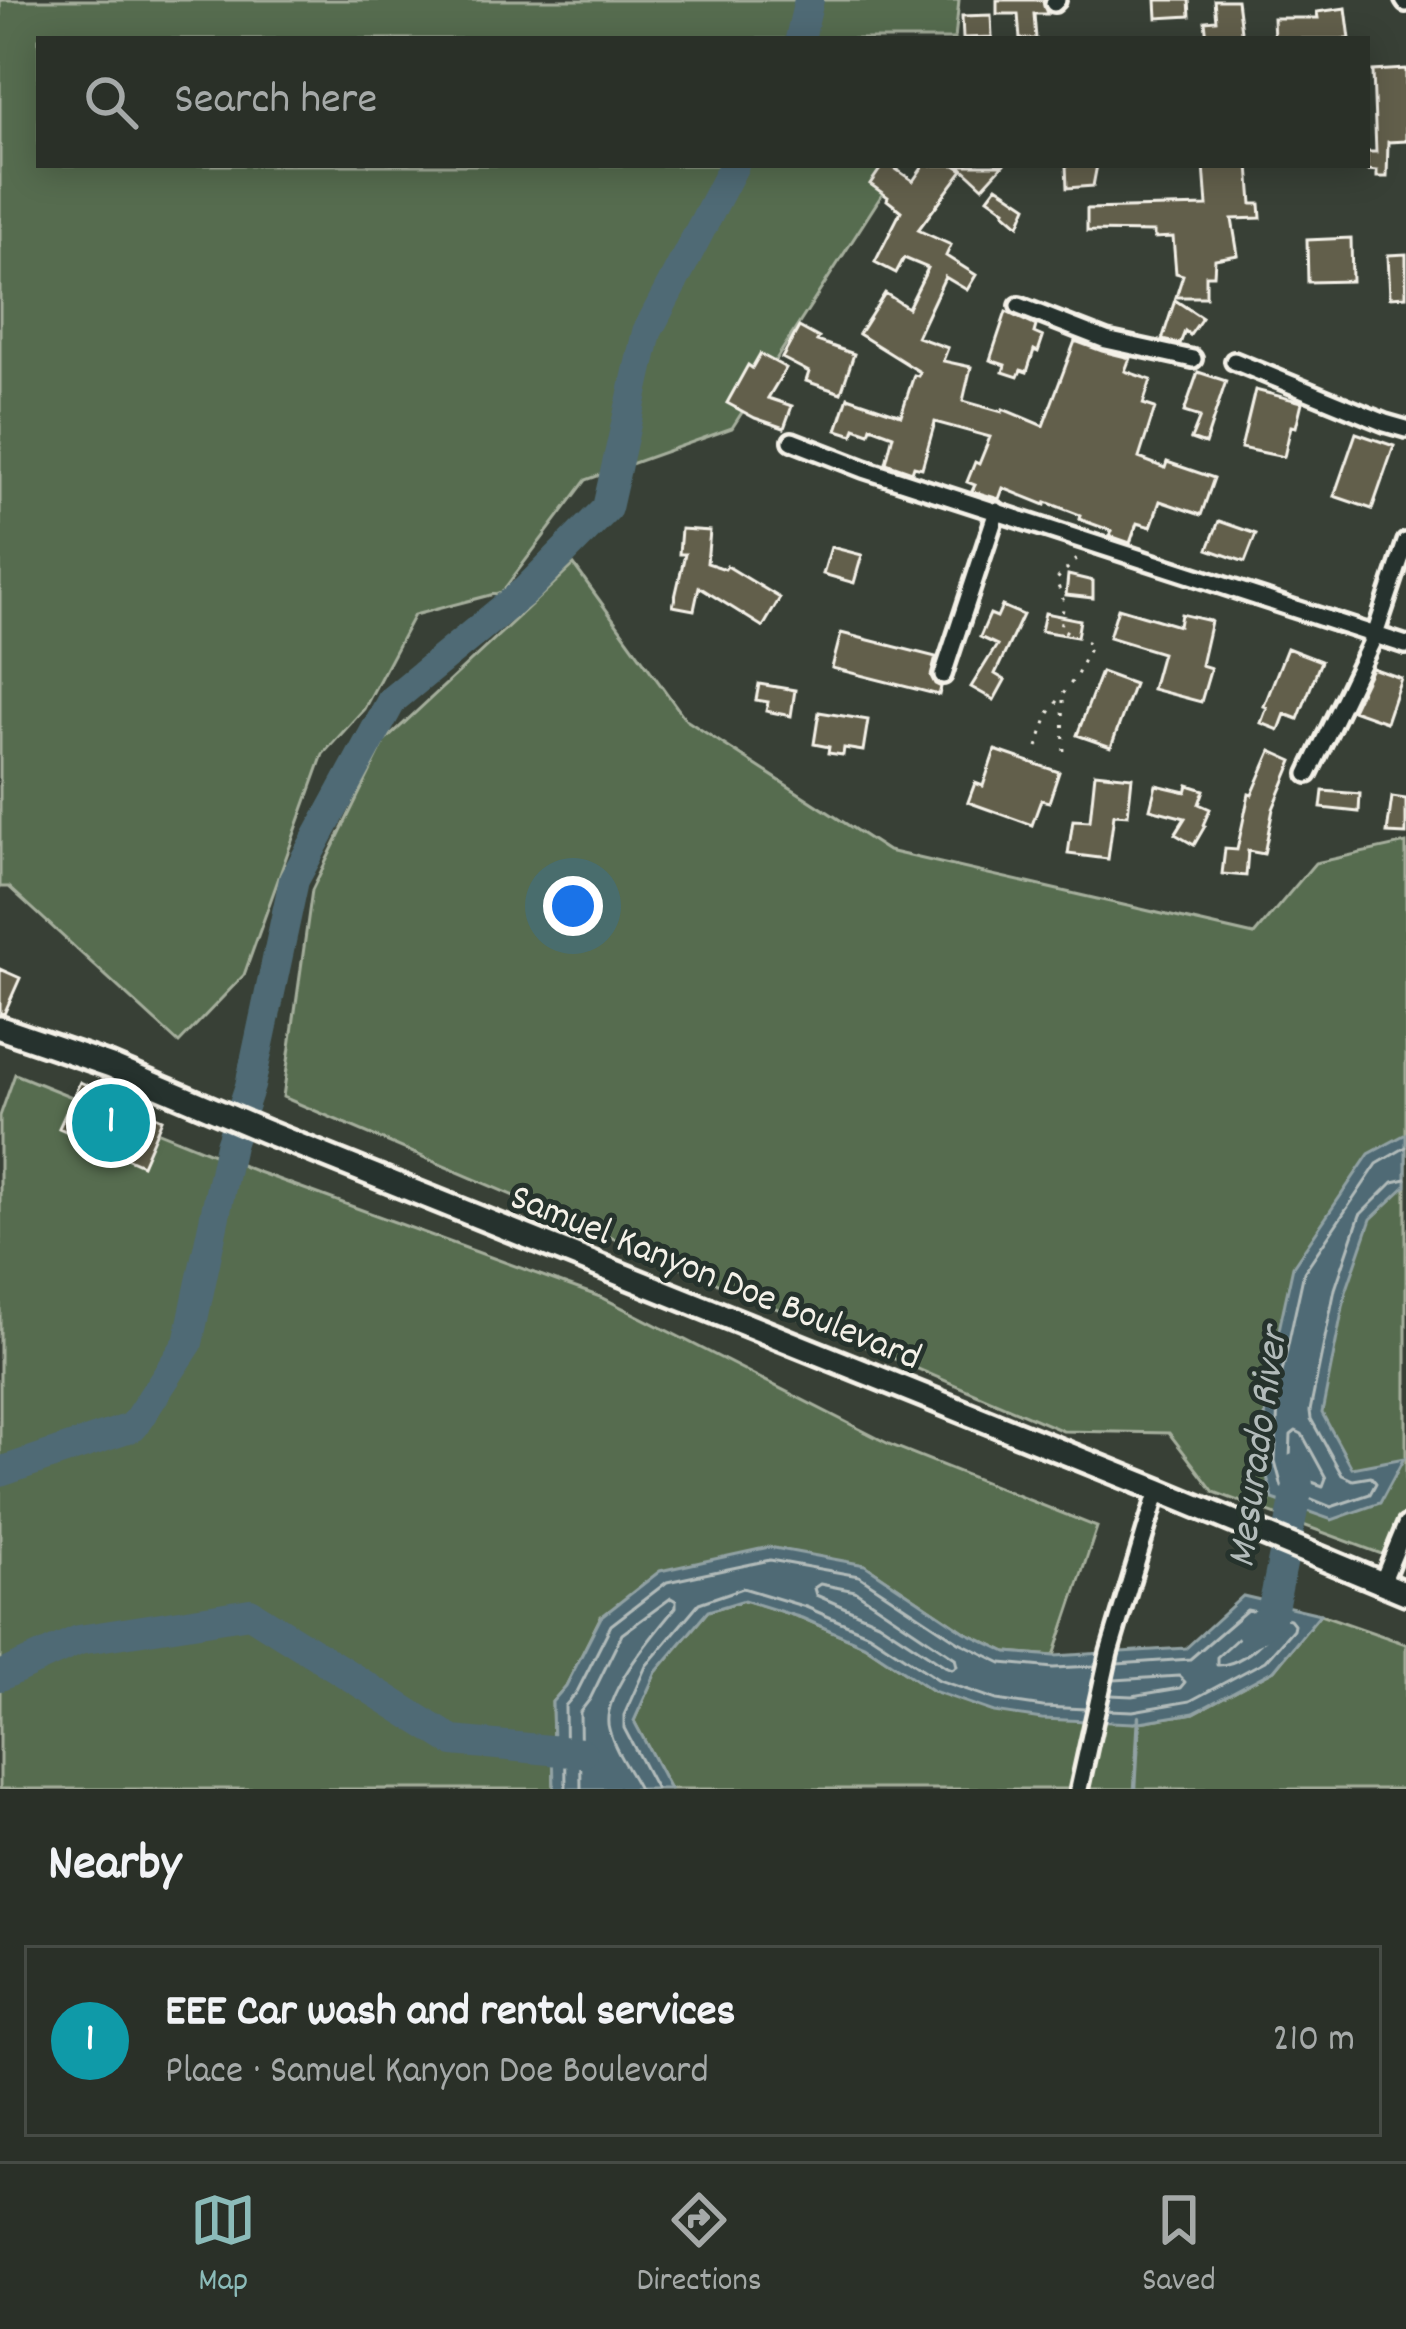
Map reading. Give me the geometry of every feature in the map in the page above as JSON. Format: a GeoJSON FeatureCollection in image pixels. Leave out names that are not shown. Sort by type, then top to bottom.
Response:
{"type":"FeatureCollection","features":[{"type":"Feature","properties":{"kind":"street"},"geometry":{"type":"LineString","coordinates":[[1018,306],[1106,340],[1193,359]]}},
{"type":"Feature","properties":{"kind":"street"},"geometry":{"type":"LineString","coordinates":[[1234,361],[1406,429]]}},
{"type":"Feature","properties":{"kind":"street"},"geometry":{"type":"LineString","coordinates":[[792,441],[864,469],[1406,645]]}},
{"type":"Feature","properties":{"kind":"street"},"geometry":{"type":"LineString","coordinates":[[943,675],[997,511]]}},
{"type":"Feature","properties":{"kind":"street"},"geometry":{"type":"LineString","coordinates":[[1309,774],[1375,635],[1406,542]]}},
{"type":"Feature","properties":{"kind":"street","name":"Samuel Kanyon Doe Boulevard"},"geometry":{"type":"LineString","coordinates":[[0,1028],[111,1066],[1406,1593]]}},
{"type":"Feature","properties":{"kind":"street"},"geometry":{"type":"LineString","coordinates":[[1079,1789],[1109,1653],[1158,1490]]}},
{"type":"Feature","properties":{"kind":"street"},"geometry":{"type":"LineString","coordinates":[[1382,1583],[1406,1525]]}},
{"type":"Feature","properties":{"kind":"path"},"geometry":{"type":"LineString","coordinates":[[1036,747],[1049,713],[1063,698],[1091,644],[1060,628],[1064,602],[1056,580],[1094,542]]}},
{"type":"Feature","properties":{"kind":"path"},"geometry":{"type":"LineString","coordinates":[[1063,698],[1064,756]]}},
{"type":"Feature","properties":{"kind":"green space"},"geometry":{"type":"Polygon","coordinates":[[[0,0],[959,0],[955,36],[36,36],[36,168],[899,168],[732,428],[586,480],[502,592],[414,615],[364,709],[323,754],[244,975],[179,1043],[9,887],[0,887],[0,0]]]}},
{"type":"Feature","properties":{"kind":"green space"},"geometry":{"type":"Polygon","coordinates":[[[574,565],[686,720],[888,851],[1254,935],[1315,863],[1406,843],[1406,1563],[1214,1492],[1169,1433],[1063,1431],[283,1097],[312,890],[385,741],[574,565]]]}},
{"type":"Feature","properties":{"kind":"green space"},"geometry":{"type":"Polygon","coordinates":[[[15,1074],[258,1172],[603,1298],[891,1445],[1097,1527],[1054,1656],[1007,1652],[965,1632],[865,1565],[601,1616],[566,1686],[552,1702],[554,1789],[0,1789],[0,1116],[15,1074]]]}},
{"type":"Feature","properties":{"kind":"green space"},"geometry":{"type":"Polygon","coordinates":[[[745,1600],[864,1645],[933,1691],[1134,1723],[1194,1713],[1274,1670],[1320,1614],[1406,1644],[1406,1789],[670,1789],[634,1721],[656,1672],[708,1611],[745,1600]]]}},
{"type":"Feature","properties":{"kind":"water"},"geometry":{"type":"Polygon","coordinates":[[[1406,1134],[1406,1186],[1371,1219],[1346,1292],[1322,1413],[1352,1468],[1404,1458],[1380,1503],[1332,1520],[1273,1499],[1263,1462],[1267,1384],[1293,1266],[1369,1154],[1406,1134]]]}},
{"type":"Feature","properties":{"kind":"water"},"geometry":{"type":"Polygon","coordinates":[[[769,1547],[865,1565],[965,1632],[1007,1652],[1054,1656],[1186,1648],[1243,1596],[1320,1614],[1274,1670],[1194,1713],[1134,1723],[994,1712],[933,1691],[864,1645],[744,1600],[708,1611],[656,1672],[634,1721],[670,1789],[554,1789],[552,1702],[566,1686],[601,1617],[660,1571],[769,1547]]]}},
{"type":"Feature","properties":{"kind":"building"},"geometry":{"type":"Polygon","coordinates":[[[997,0],[1043,0],[1047,14],[1034,14],[1036,36],[1020,36],[1018,14],[997,14],[997,0]]]}},
{"type":"Feature","properties":{"kind":"building"},"geometry":{"type":"Polygon","coordinates":[[[1156,0],[1189,0],[1190,16],[1157,18],[1156,0]]]}},
{"type":"Feature","properties":{"kind":"building"},"geometry":{"type":"Polygon","coordinates":[[[1214,0],[1237,0],[1242,36],[1207,36],[1205,21],[1216,20],[1214,0]]]}},
{"type":"Feature","properties":{"kind":"building"},"geometry":{"type":"Polygon","coordinates":[[[1346,8],[1350,36],[1274,36],[1273,18],[1318,18],[1317,12],[1346,8]]]}},
{"type":"Feature","properties":{"kind":"building"},"geometry":{"type":"Polygon","coordinates":[[[991,15],[992,36],[963,36],[962,16],[991,15]]]}},
{"type":"Feature","properties":{"kind":"building"},"geometry":{"type":"Polygon","coordinates":[[[1406,69],[1406,141],[1388,142],[1387,177],[1367,170],[1370,152],[1376,152],[1373,71],[1406,69]]]}},
{"type":"Feature","properties":{"kind":"building"},"geometry":{"type":"Polygon","coordinates":[[[881,168],[894,168],[913,181],[922,168],[963,170],[918,230],[951,245],[946,256],[976,275],[967,290],[945,277],[917,337],[948,348],[943,361],[971,367],[963,401],[1003,409],[1043,426],[1075,341],[1130,358],[1125,371],[1151,380],[1143,404],[1155,408],[1139,458],[1214,478],[1201,515],[1160,501],[1151,527],[1137,523],[1130,543],[1046,502],[1003,488],[999,499],[972,491],[975,485],[967,482],[990,437],[935,422],[922,468],[914,466],[912,472],[886,463],[893,435],[871,427],[869,433],[855,428],[853,435],[837,430],[848,397],[901,415],[914,375],[920,372],[859,334],[885,293],[908,308],[928,268],[904,258],[896,273],[875,262],[901,211],[870,184],[881,168]]]}},
{"type":"Feature","properties":{"kind":"building"},"geometry":{"type":"Polygon","coordinates":[[[962,168],[1000,168],[983,187],[962,168]]]}},
{"type":"Feature","properties":{"kind":"building"},"geometry":{"type":"Polygon","coordinates":[[[1066,168],[1096,168],[1093,186],[1067,188],[1066,168]]]}},
{"type":"Feature","properties":{"kind":"building"},"geometry":{"type":"Polygon","coordinates":[[[1204,168],[1249,168],[1252,204],[1260,204],[1261,218],[1232,219],[1238,255],[1215,259],[1214,275],[1206,275],[1206,297],[1176,297],[1183,275],[1176,273],[1173,237],[1154,238],[1154,232],[1087,231],[1087,209],[1207,206],[1204,168]]]}},
{"type":"Feature","properties":{"kind":"building"},"geometry":{"type":"Polygon","coordinates":[[[997,186],[1027,206],[1019,225],[988,198],[997,186]]]}},
{"type":"Feature","properties":{"kind":"building"},"geometry":{"type":"Polygon","coordinates":[[[1351,238],[1352,281],[1308,282],[1307,240],[1351,238]]]}},
{"type":"Feature","properties":{"kind":"building"},"geometry":{"type":"Polygon","coordinates":[[[1406,254],[1406,296],[1390,297],[1388,255],[1406,254]]]}},
{"type":"Feature","properties":{"kind":"building"},"geometry":{"type":"Polygon","coordinates":[[[1175,300],[1202,318],[1190,335],[1185,331],[1180,344],[1162,340],[1175,300]]]}},
{"type":"Feature","properties":{"kind":"building"},"geometry":{"type":"Polygon","coordinates":[[[1006,312],[1036,326],[1034,333],[1043,337],[1027,372],[1021,370],[1018,377],[990,360],[1006,312]]]}},
{"type":"Feature","properties":{"kind":"building"},"geometry":{"type":"Polygon","coordinates":[[[799,327],[817,341],[854,354],[841,393],[806,381],[809,372],[782,358],[799,327]]]}},
{"type":"Feature","properties":{"kind":"building"},"geometry":{"type":"Polygon","coordinates":[[[760,354],[786,368],[768,398],[792,406],[784,428],[727,403],[748,365],[752,368],[760,354]]]}},
{"type":"Feature","properties":{"kind":"building"},"geometry":{"type":"Polygon","coordinates":[[[1198,372],[1226,381],[1205,444],[1191,439],[1200,417],[1184,412],[1198,372]]]}},
{"type":"Feature","properties":{"kind":"building"},"geometry":{"type":"Polygon","coordinates":[[[1255,390],[1302,402],[1284,457],[1241,448],[1255,390]]]}},
{"type":"Feature","properties":{"kind":"building"},"geometry":{"type":"Polygon","coordinates":[[[1356,433],[1394,446],[1372,509],[1334,496],[1356,433]]]}},
{"type":"Feature","properties":{"kind":"building"},"geometry":{"type":"Polygon","coordinates":[[[1219,521],[1256,534],[1245,562],[1208,549],[1219,521]]]}},
{"type":"Feature","properties":{"kind":"building"},"geometry":{"type":"Polygon","coordinates":[[[681,529],[710,531],[707,563],[727,566],[780,598],[763,627],[699,587],[694,610],[673,606],[685,554],[679,554],[681,529]]]}},
{"type":"Feature","properties":{"kind":"building"},"geometry":{"type":"Polygon","coordinates":[[[831,547],[862,555],[854,583],[823,574],[831,547]]]}},
{"type":"Feature","properties":{"kind":"building"},"geometry":{"type":"Polygon","coordinates":[[[1068,575],[1093,581],[1093,598],[1066,595],[1068,575]]]}},
{"type":"Feature","properties":{"kind":"building"},"geometry":{"type":"Polygon","coordinates":[[[1002,606],[1023,615],[995,674],[1005,680],[994,700],[971,687],[997,645],[980,637],[990,614],[997,617],[1002,606]]]}},
{"type":"Feature","properties":{"kind":"building"},"geometry":{"type":"Polygon","coordinates":[[[1118,608],[1179,626],[1181,614],[1211,621],[1201,665],[1211,668],[1201,702],[1152,689],[1162,653],[1109,637],[1118,608]]]}},
{"type":"Feature","properties":{"kind":"building"},"geometry":{"type":"Polygon","coordinates":[[[1045,613],[1080,620],[1077,637],[1041,631],[1045,613]]]}},
{"type":"Feature","properties":{"kind":"building"},"geometry":{"type":"Polygon","coordinates":[[[841,633],[936,657],[931,676],[941,687],[939,695],[832,668],[841,633]]]}},
{"type":"Feature","properties":{"kind":"building"},"geometry":{"type":"Polygon","coordinates":[[[1287,648],[1321,661],[1298,719],[1285,714],[1279,730],[1261,723],[1287,648]]]}},
{"type":"Feature","properties":{"kind":"building"},"geometry":{"type":"Polygon","coordinates":[[[1372,668],[1401,678],[1386,722],[1352,710],[1372,668]]]}},
{"type":"Feature","properties":{"kind":"building"},"geometry":{"type":"Polygon","coordinates":[[[1101,672],[1134,684],[1111,747],[1077,735],[1101,672]]]}},
{"type":"Feature","properties":{"kind":"building"},"geometry":{"type":"Polygon","coordinates":[[[759,684],[795,690],[791,716],[766,711],[768,702],[756,700],[759,684]]]}},
{"type":"Feature","properties":{"kind":"building"},"geometry":{"type":"Polygon","coordinates":[[[819,712],[868,720],[863,751],[844,748],[843,755],[828,753],[829,747],[814,744],[819,712]]]}},
{"type":"Feature","properties":{"kind":"building"},"geometry":{"type":"Polygon","coordinates":[[[995,750],[1059,772],[1049,802],[1041,800],[1032,825],[968,802],[975,783],[983,786],[995,750]]]}},
{"type":"Feature","properties":{"kind":"building"},"geometry":{"type":"Polygon","coordinates":[[[1271,751],[1293,761],[1273,809],[1264,854],[1248,851],[1246,876],[1222,874],[1225,849],[1237,850],[1249,794],[1271,751]]]}},
{"type":"Feature","properties":{"kind":"building"},"geometry":{"type":"Polygon","coordinates":[[[1095,773],[1132,777],[1128,815],[1114,814],[1108,859],[1068,854],[1073,820],[1090,821],[1095,773]]]}},
{"type":"Feature","properties":{"kind":"building"},"geometry":{"type":"Polygon","coordinates":[[[1156,785],[1186,792],[1188,785],[1204,790],[1199,804],[1210,809],[1194,845],[1175,834],[1185,818],[1150,809],[1156,785]]]}},
{"type":"Feature","properties":{"kind":"building"},"geometry":{"type":"Polygon","coordinates":[[[1323,791],[1360,794],[1359,812],[1321,808],[1323,791]]]}},
{"type":"Feature","properties":{"kind":"building"},"geometry":{"type":"Polygon","coordinates":[[[1392,797],[1406,799],[1406,834],[1387,833],[1392,797]]]}},
{"type":"Feature","properties":{"kind":"building"},"geometry":{"type":"Polygon","coordinates":[[[0,969],[20,978],[4,1014],[0,1013],[0,969]]]}},
{"type":"Feature","properties":{"kind":"building"},"geometry":{"type":"Polygon","coordinates":[[[80,1082],[162,1119],[142,1165],[59,1128],[80,1082]]]}},
{"type":"Feature","properties":{"kind":"waterway"},"geometry":{"type":"LineString","coordinates":[[801,36],[809,0]]}},
{"type":"Feature","properties":{"kind":"waterway"},"geometry":{"type":"LineString","coordinates":[[0,1472],[133,1427],[188,1343],[294,880],[392,700],[526,590],[607,508],[647,332],[732,168]]}},
{"type":"Feature","properties":{"kind":"waterway","name":"Mesurado River"},"geometry":{"type":"LineString","coordinates":[[1252,1631],[1271,1618],[1298,1486],[1296,1469]]}},
{"type":"Feature","properties":{"kind":"waterway"},"geometry":{"type":"LineString","coordinates":[[0,1676],[79,1640],[250,1613],[453,1741],[582,1753]]}},
{"type":"Feature","properties":{"kind":"waterway"},"geometry":{"type":"LineString","coordinates":[[1135,1789],[1139,1717]]}},
{"type":"Feature","properties":{"kind":"place","name":"EEE Car wash and rental services"},"geometry":{"type":"Point","coordinates":[111,1123]}}]}
